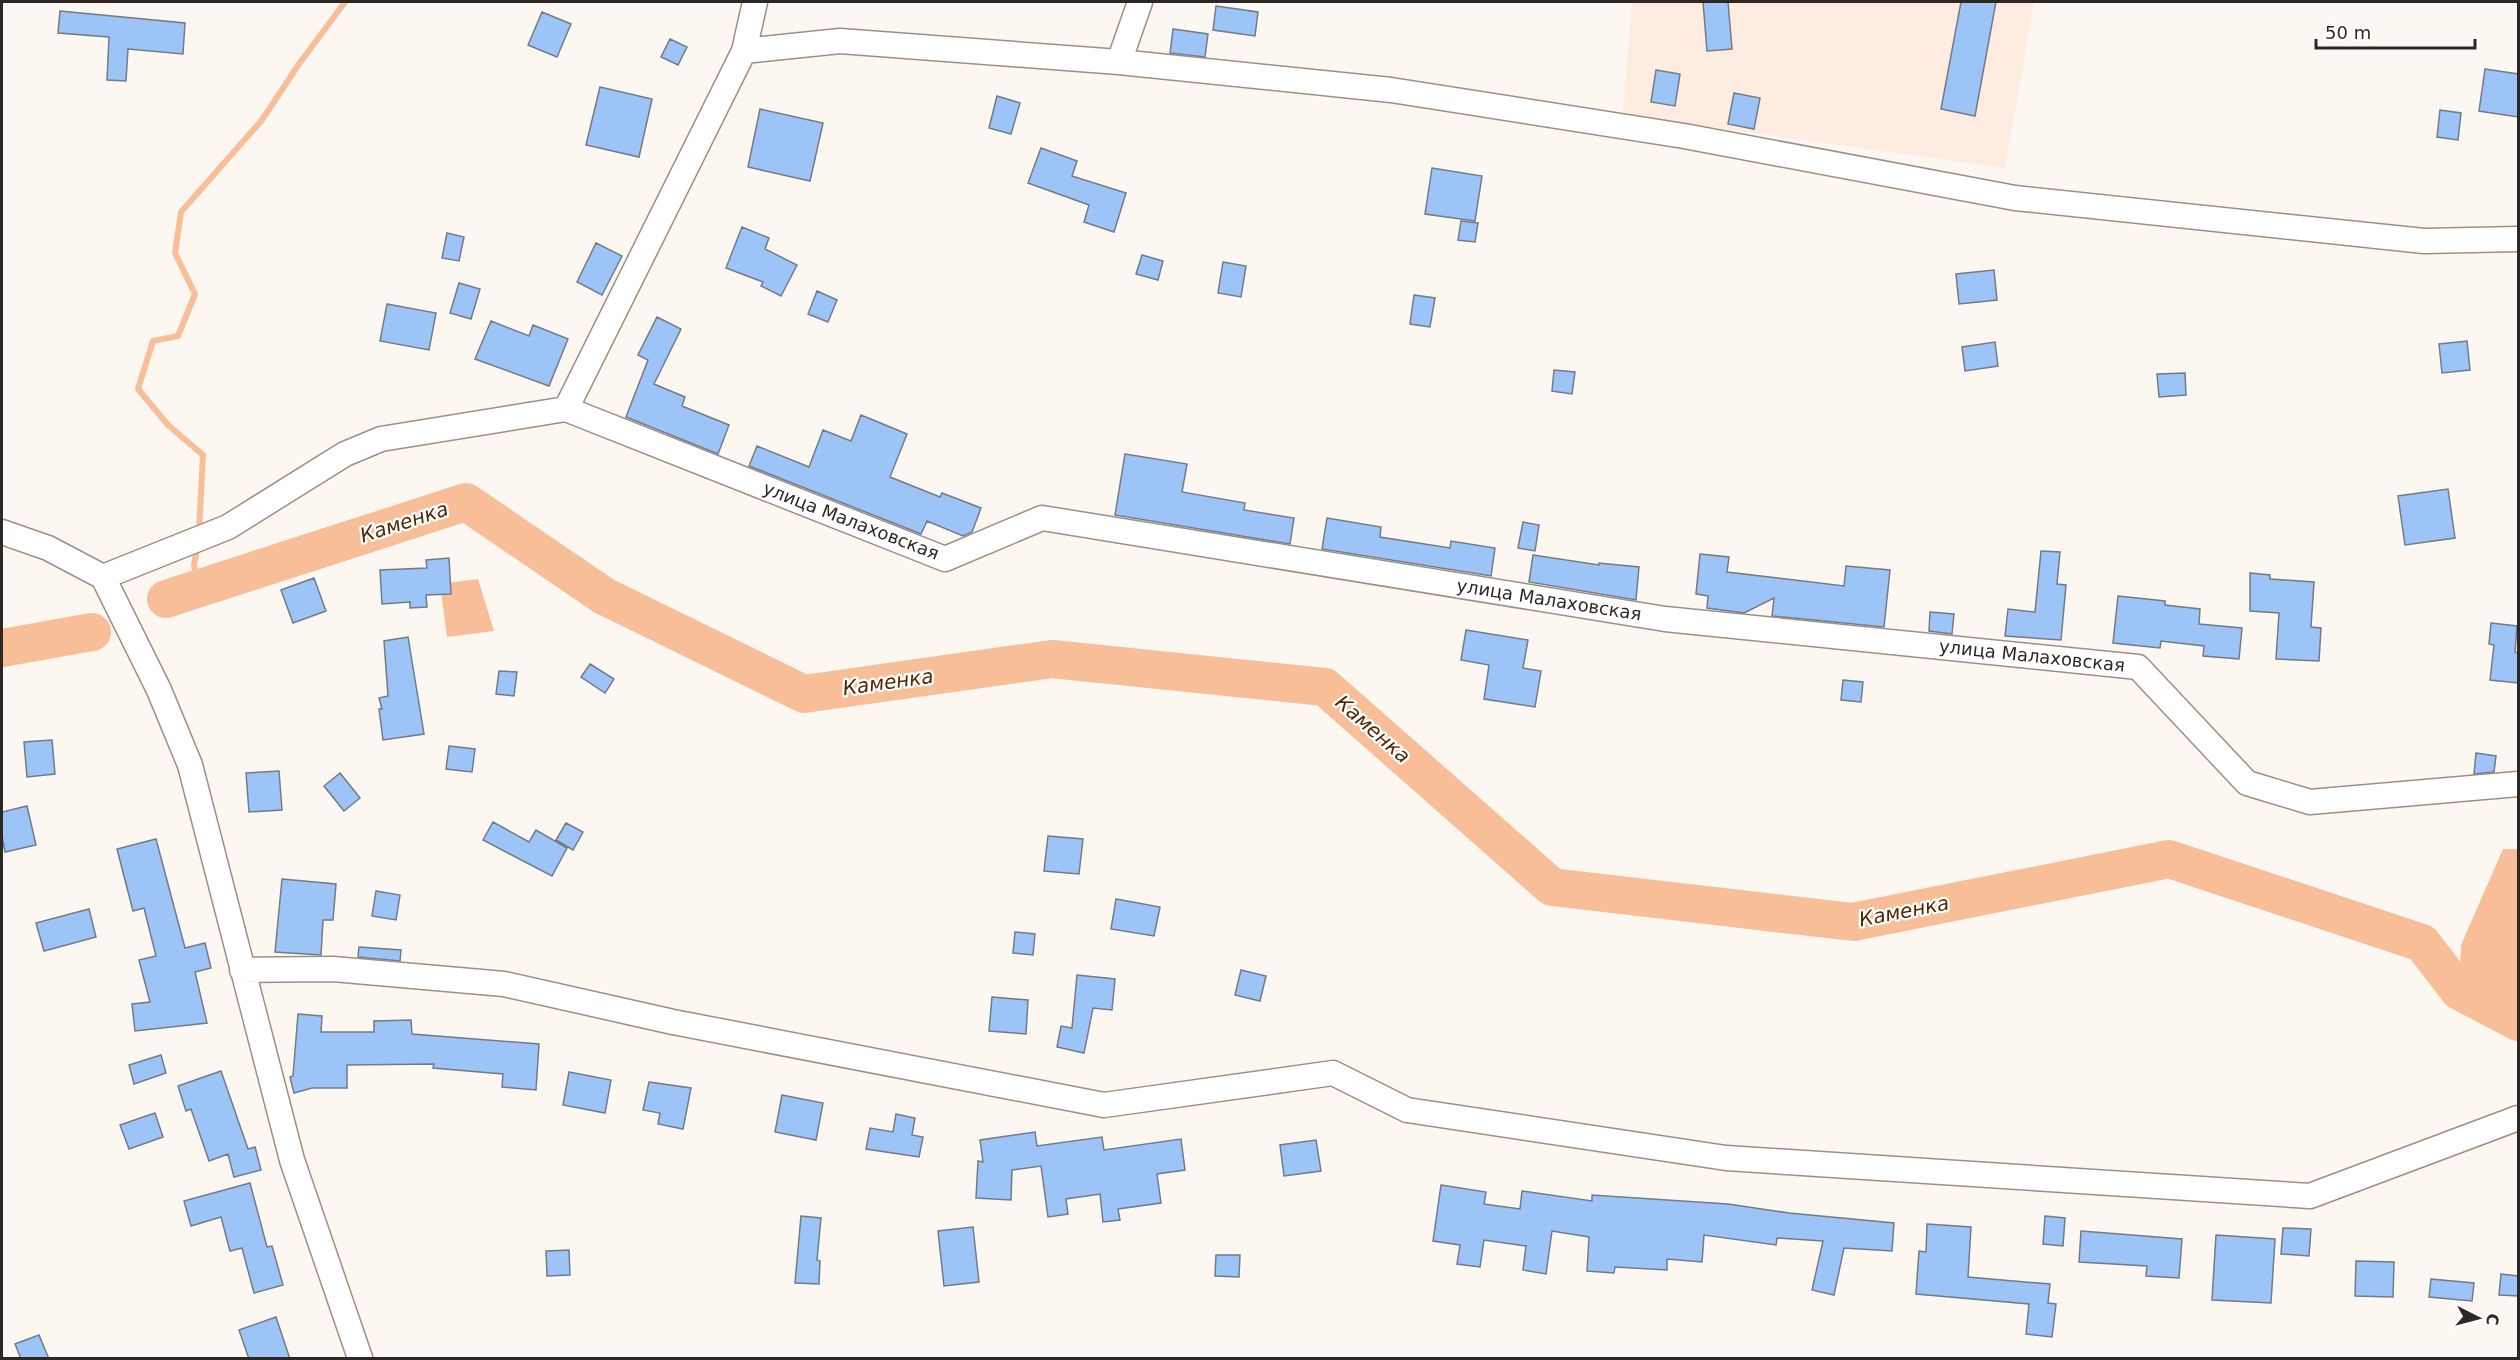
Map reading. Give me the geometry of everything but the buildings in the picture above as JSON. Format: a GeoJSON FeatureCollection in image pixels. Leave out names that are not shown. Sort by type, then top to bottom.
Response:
{"type":"FeatureCollection","features":[{"type":"Feature","properties":{"kind":"street"},"geometry":{"type":"LineString","coordinates":[[104,577],[228,527],[345,454],[381,439],[566,409],[744,51],[755,2]]}},
{"type":"Feature","properties":{"kind":"street"},"geometry":{"type":"LineString","coordinates":[[1119,62],[1140,2]]}},
{"type":"Feature","properties":{"kind":"street"},"geometry":{"type":"LineString","coordinates":[[744,51],[840,41],[1119,62],[1391,90],[1684,136],[2015,198],[2424,241],[2518,239]]}},
{"type":"Feature","properties":{"kind":"street","name":"улица Малаховская"},"geometry":{"type":"LineString","coordinates":[[566,409],[945,559],[1042,518],[1665,619],[2138,667],[2247,783],[2310,802],[2518,784]]}},
{"type":"Feature","properties":{"kind":"street"},"geometry":{"type":"LineString","coordinates":[[2,532],[48,548],[104,577],[159,690],[190,765],[292,1160],[360,1359]]}},
{"type":"Feature","properties":{"kind":"street"},"geometry":{"type":"LineString","coordinates":[[242,970],[333,969],[504,984],[673,1022],[1104,1105],[1333,1072],[1407,1110],[1738,1159],[2310,1196],[2518,1118]]}},
{"type":"Feature","properties":{"kind":"shaded area"},"geometry":{"type":"Polygon","coordinates":[[[1632,2],[2034,2],[2005,168],[1623,115],[1632,2]]]}},
{"type":"Feature","properties":{"kind":"shaded area"},"geometry":{"type":"Polygon","coordinates":[[[478,579],[494,631],[447,637],[440,584],[478,579]]]}},
{"type":"Feature","properties":{"kind":"shaded area"},"geometry":{"type":"Polygon","coordinates":[[[2503,849],[2518,849],[2518,1022],[2459,991],[2461,945],[2503,849]]]}},
{"type":"Feature","properties":{"kind":"waterway"},"geometry":{"type":"LineString","coordinates":[[199,532],[203,455],[168,425],[138,389],[153,341],[178,336],[195,294],[175,253],[181,212],[262,120],[299,64],[345,2]]}},
{"type":"Feature","properties":{"kind":"waterway","name":"Каменка"},"geometry":{"type":"LineString","coordinates":[[166,599],[466,502],[604,596],[804,694],[1052,659],[1325,687],[1552,887],[1853,922],[2169,859],[2422,943],[2459,991],[2518,1022]]}},
{"type":"Feature","properties":{"kind":"waterway"},"geometry":{"type":"LineString","coordinates":[[198,545],[194,565],[198,588]]}},
{"type":"Feature","properties":{"kind":"waterway","name":"Каменка"},"geometry":{"type":"LineString","coordinates":[[2,648],[92,632]]}}]}
